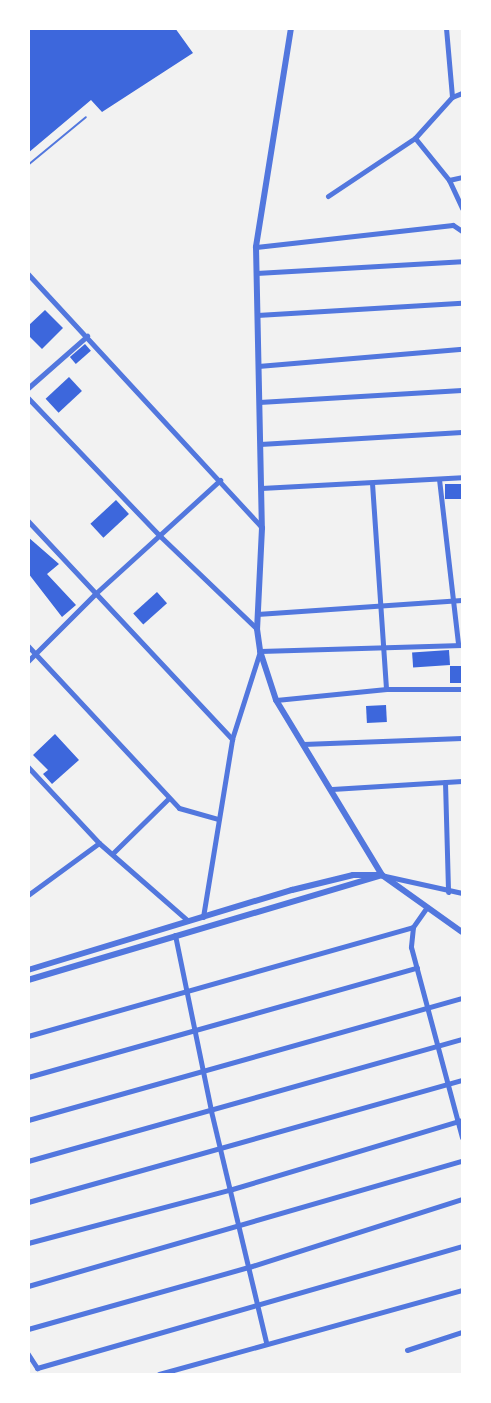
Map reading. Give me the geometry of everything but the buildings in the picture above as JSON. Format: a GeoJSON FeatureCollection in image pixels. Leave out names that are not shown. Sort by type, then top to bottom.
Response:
{"type":"FeatureCollection","features":[{"type":"Feature","properties":{"kind":"street"},"geometry":{"type":"LineString","coordinates":[[291,28],[256,247],[262,528],[257,614],[260,651],[276,700],[382,875],[462,932]]}},
{"type":"Feature","properties":{"kind":"street"},"geometry":{"type":"LineString","coordinates":[[446,28],[452,97]]}},
{"type":"Feature","properties":{"kind":"street"},"geometry":{"type":"LineString","coordinates":[[328,196],[415,138],[452,97],[462,93]]}},
{"type":"Feature","properties":{"kind":"street"},"geometry":{"type":"LineString","coordinates":[[415,138],[449,180],[462,208]]}},
{"type":"Feature","properties":{"kind":"street"},"geometry":{"type":"LineString","coordinates":[[449,180],[462,177]]}},
{"type":"Feature","properties":{"kind":"street"},"geometry":{"type":"LineString","coordinates":[[256,247],[453,225],[462,231]]}},
{"type":"Feature","properties":{"kind":"street"},"geometry":{"type":"LineString","coordinates":[[256,273],[462,261]]}},
{"type":"Feature","properties":{"kind":"street"},"geometry":{"type":"LineString","coordinates":[[28,274],[262,528]]}},
{"type":"Feature","properties":{"kind":"street"},"geometry":{"type":"LineString","coordinates":[[257,315],[462,303]]}},
{"type":"Feature","properties":{"kind":"street"},"geometry":{"type":"LineString","coordinates":[[28,388],[87,336]]}},
{"type":"Feature","properties":{"kind":"street"},"geometry":{"type":"LineString","coordinates":[[258,366],[462,349]]}},
{"type":"Feature","properties":{"kind":"street"},"geometry":{"type":"LineString","coordinates":[[259,402],[462,390]]}},
{"type":"Feature","properties":{"kind":"street"},"geometry":{"type":"LineString","coordinates":[[28,398],[160,536],[257,630]]}},
{"type":"Feature","properties":{"kind":"street"},"geometry":{"type":"LineString","coordinates":[[260,444],[462,432]]}},
{"type":"Feature","properties":{"kind":"street"},"geometry":{"type":"LineString","coordinates":[[261,488],[462,477]]}},
{"type":"Feature","properties":{"kind":"street"},"geometry":{"type":"LineString","coordinates":[[260,651],[383,649],[460,644],[439,479]]}},
{"type":"Feature","properties":{"kind":"street"},"geometry":{"type":"LineString","coordinates":[[28,662],[96,593],[220,480]]}},
{"type":"Feature","properties":{"kind":"street"},"geometry":{"type":"LineString","coordinates":[[372,483],[386,688]]}},
{"type":"Feature","properties":{"kind":"street"},"geometry":{"type":"LineString","coordinates":[[28,521],[232,739]]}},
{"type":"Feature","properties":{"kind":"street"},"geometry":{"type":"LineString","coordinates":[[257,614],[462,600]]}},
{"type":"Feature","properties":{"kind":"street"},"geometry":{"type":"LineString","coordinates":[[28,646],[178,808],[218,819]]}},
{"type":"Feature","properties":{"kind":"street"},"geometry":{"type":"LineString","coordinates":[[203,916],[232,739],[260,651]]}},
{"type":"Feature","properties":{"kind":"street"},"geometry":{"type":"LineString","coordinates":[[276,700],[386,688],[462,688]]}},
{"type":"Feature","properties":{"kind":"street"},"geometry":{"type":"LineString","coordinates":[[303,744],[462,738]]}},
{"type":"Feature","properties":{"kind":"street"},"geometry":{"type":"LineString","coordinates":[[28,767],[99,843],[188,921]]}},
{"type":"Feature","properties":{"kind":"street"},"geometry":{"type":"LineString","coordinates":[[332,789],[462,781]]}},
{"type":"Feature","properties":{"kind":"street"},"geometry":{"type":"LineString","coordinates":[[445,782],[448,892]]}},
{"type":"Feature","properties":{"kind":"street"},"geometry":{"type":"LineString","coordinates":[[113,854],[169,798]]}},
{"type":"Feature","properties":{"kind":"street"},"geometry":{"type":"LineString","coordinates":[[28,895],[99,843]]}},
{"type":"Feature","properties":{"kind":"street"},"geometry":{"type":"LineString","coordinates":[[28,980],[382,875]]}},
{"type":"Feature","properties":{"kind":"street"},"geometry":{"type":"LineString","coordinates":[[28,970],[203,916],[335,879],[382,875],[448,892],[462,893]]}},
{"type":"Feature","properties":{"kind":"street"},"geometry":{"type":"LineString","coordinates":[[427,907],[413,927],[411,947],[460,1121],[462,1137]]}},
{"type":"Feature","properties":{"kind":"street"},"geometry":{"type":"LineString","coordinates":[[28,1036],[413,927]]}},
{"type":"Feature","properties":{"kind":"street"},"geometry":{"type":"LineString","coordinates":[[175,935],[211,1111],[266,1342]]}},
{"type":"Feature","properties":{"kind":"street"},"geometry":{"type":"LineString","coordinates":[[28,1077],[194,1033],[417,968]]}},
{"type":"Feature","properties":{"kind":"street"},"geometry":{"type":"LineString","coordinates":[[28,1120],[462,998]]}},
{"type":"Feature","properties":{"kind":"street"},"geometry":{"type":"LineString","coordinates":[[28,1161],[462,1039]]}},
{"type":"Feature","properties":{"kind":"street"},"geometry":{"type":"LineString","coordinates":[[28,1202],[462,1080]]}},
{"type":"Feature","properties":{"kind":"street"},"geometry":{"type":"LineString","coordinates":[[28,1243],[229,1190],[460,1121]]}},
{"type":"Feature","properties":{"kind":"street"},"geometry":{"type":"LineString","coordinates":[[28,1286],[462,1161]]}},
{"type":"Feature","properties":{"kind":"street"},"geometry":{"type":"LineString","coordinates":[[28,1329],[249,1267],[462,1199]]}},
{"type":"Feature","properties":{"kind":"street"},"geometry":{"type":"LineString","coordinates":[[28,1354],[37,1368],[462,1246]]}},
{"type":"Feature","properties":{"kind":"street"},"geometry":{"type":"LineString","coordinates":[[159,1374],[266,1342],[462,1290]]}},
{"type":"Feature","properties":{"kind":"street"},"geometry":{"type":"LineString","coordinates":[[407,1350],[462,1332]]}},
{"type":"Feature","properties":{"kind":"lane"},"geometry":{"type":"LineString","coordinates":[[28,165],[86,117]]}}]}
